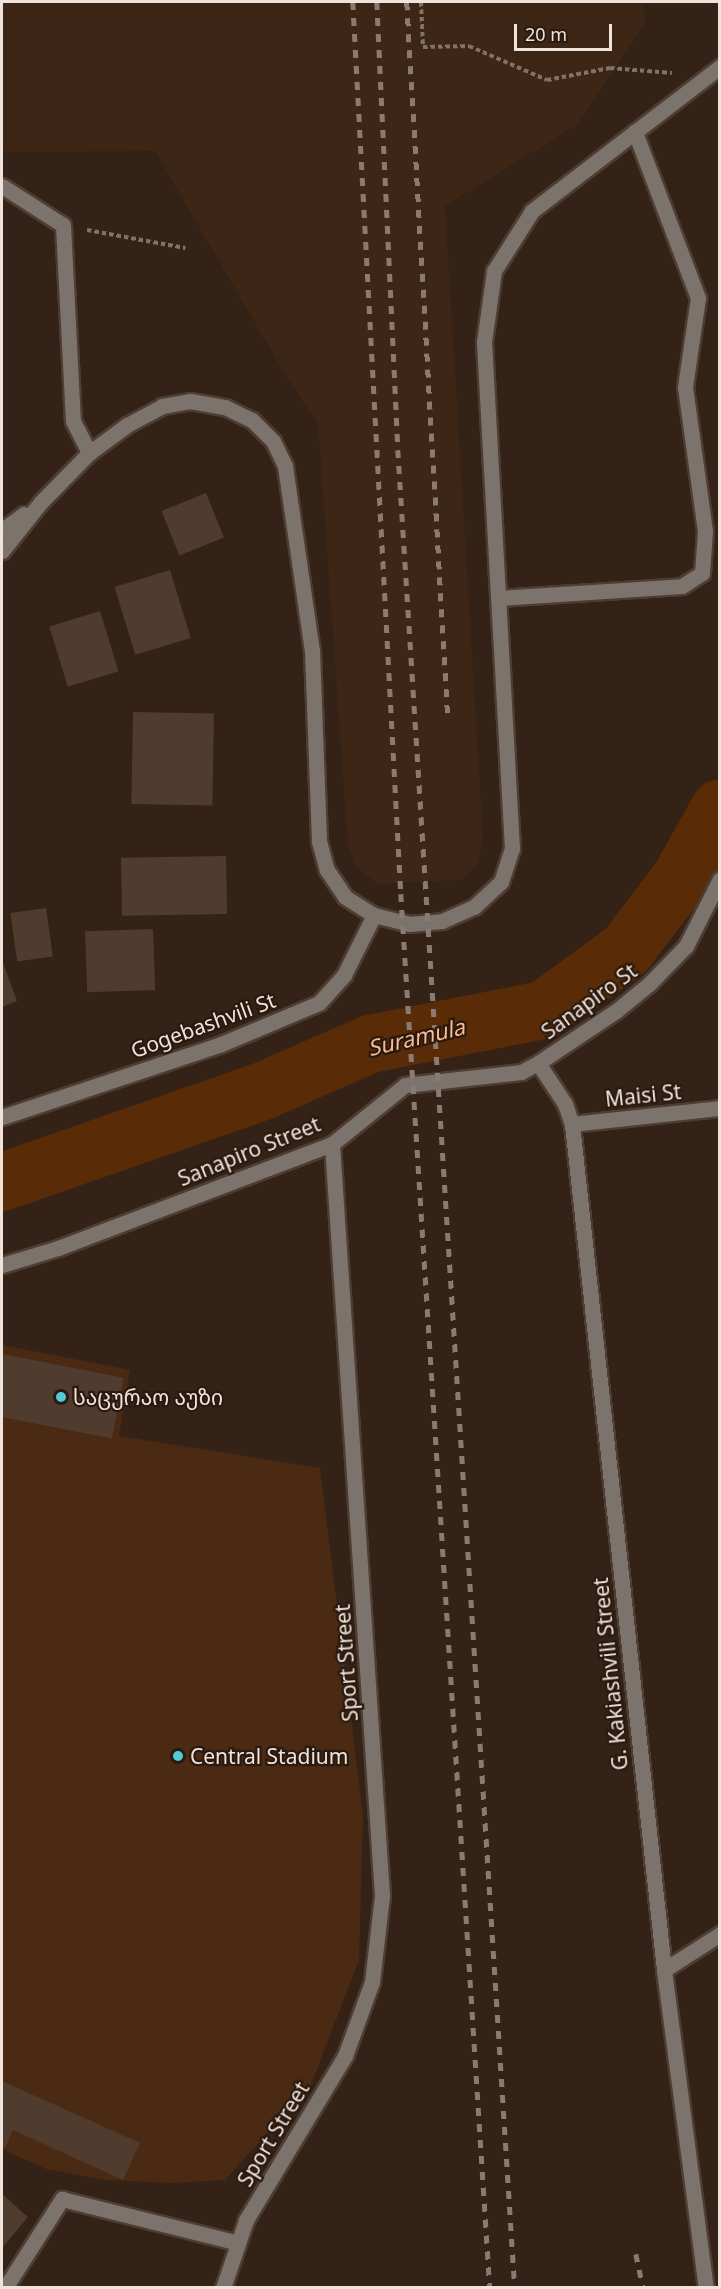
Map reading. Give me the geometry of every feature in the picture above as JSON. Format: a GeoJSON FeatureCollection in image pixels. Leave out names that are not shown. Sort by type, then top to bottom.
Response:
{"type":"FeatureCollection","features":[{"type":"Feature","properties":{"kind":"street"},"geometry":{"type":"LineString","coordinates":[[2,551],[41,502],[89,453],[126,425],[162,406],[190,401],[234,411],[252,420],[273,441],[285,466],[312,650],[319,841],[327,870],[345,897],[374,915],[409,924],[442,921],[474,908],[501,882],[512,849],[484,342],[494,271],[532,211],[714,71]]}},
{"type":"Feature","properties":{"kind":"street"},"geometry":{"type":"LineString","coordinates":[[498,598],[682,586],[702,573],[705,531],[685,387],[698,298],[635,132]]}},
{"type":"Feature","properties":{"kind":"street"},"geometry":{"type":"LineString","coordinates":[[2,186],[63,225],[73,421],[89,453]]}},
{"type":"Feature","properties":{"kind":"street"},"geometry":{"type":"LineString","coordinates":[[2,530],[41,502]]}},
{"type":"Feature","properties":{"kind":"street","name":"Sanapiro St"},"geometry":{"type":"LineString","coordinates":[[538,1064],[616,1011],[649,984],[686,946],[720,879]]}},
{"type":"Feature","properties":{"kind":"street","name":"Gogebashvili St"},"geometry":{"type":"LineString","coordinates":[[2,1117],[219,1045],[319,1003],[344,975],[374,915]]}},
{"type":"Feature","properties":{"kind":"street","name":"G. Kakiashvili Street"},"geometry":{"type":"LineString","coordinates":[[538,1064],[565,1104],[572,1124],[664,1970],[706,2288]]}},
{"type":"Feature","properties":{"kind":"street","name":"Sanapiro Street"},"geometry":{"type":"LineString","coordinates":[[2,1265],[58,1248],[332,1144],[405,1085],[521,1072],[538,1064]]}},
{"type":"Feature","properties":{"kind":"street","name":"Maisi St"},"geometry":{"type":"LineString","coordinates":[[572,1124],[720,1108]]}},
{"type":"Feature","properties":{"kind":"street","name":"Sport Street"},"geometry":{"type":"LineString","coordinates":[[223,2288],[246,2220],[345,2056],[372,1982],[382,1894],[332,1144]]}},
{"type":"Feature","properties":{"kind":"street"},"geometry":{"type":"LineString","coordinates":[[664,1970],[720,1934]]}},
{"type":"Feature","properties":{"kind":"street"},"geometry":{"type":"LineString","coordinates":[[5,2288],[62,2199],[238,2243]]}},
{"type":"Feature","properties":{"kind":"path"},"geometry":{"type":"LineString","coordinates":[[420,2],[423,47],[469,46],[547,80],[610,68],[714,71]]}},
{"type":"Feature","properties":{"kind":"path"},"geometry":{"type":"LineString","coordinates":[[63,225],[185,248]]}},
{"type":"Feature","properties":{"kind":"shaded area"},"geometry":{"type":"Polygon","coordinates":[[[2,2],[643,2],[646,21],[577,125],[445,206],[483,838],[477,864],[463,880],[377,884],[356,866],[348,845],[318,424],[276,359],[155,151],[2,152],[2,2]]]}},
{"type":"Feature","properties":{"kind":"shaded area","name":"Central Stadium"},"geometry":{"type":"Polygon","coordinates":[[[2,1345],[130,1370],[119,1436],[320,1468],[363,1815],[359,1960],[311,2085],[225,2180],[173,2183],[106,2180],[46,2169],[2,2149],[2,1345]]]}},
{"type":"Feature","properties":{"kind":"building"},"geometry":{"type":"Polygon","coordinates":[[[206,493],[224,538],[179,555],[161,511],[206,493]]]}},
{"type":"Feature","properties":{"kind":"building"},"geometry":{"type":"Polygon","coordinates":[[[170,570],[191,638],[135,655],[115,587],[170,570]]]}},
{"type":"Feature","properties":{"kind":"building"},"geometry":{"type":"Polygon","coordinates":[[[100,611],[118,671],[68,687],[49,626],[100,611]]]}},
{"type":"Feature","properties":{"kind":"building"},"geometry":{"type":"Polygon","coordinates":[[[133,712],[214,713],[212,805],[131,804],[133,712]]]}},
{"type":"Feature","properties":{"kind":"building"},"geometry":{"type":"Polygon","coordinates":[[[226,856],[227,914],[122,916],[121,858],[226,856]]]}},
{"type":"Feature","properties":{"kind":"building"},"geometry":{"type":"Polygon","coordinates":[[[46,908],[53,957],[17,962],[10,913],[46,908]]]}},
{"type":"Feature","properties":{"kind":"building"},"geometry":{"type":"Polygon","coordinates":[[[153,929],[155,990],[87,992],[85,931],[153,929]]]}},
{"type":"Feature","properties":{"kind":"building"},"geometry":{"type":"Polygon","coordinates":[[[2,960],[17,1001],[2,1007],[2,960]]]}},
{"type":"Feature","properties":{"kind":"building","name":"საცურაო აუზი"},"geometry":{"type":"Polygon","coordinates":[[[2,1354],[124,1378],[112,1439],[2,1417],[2,1354]]]}},
{"type":"Feature","properties":{"kind":"building"},"geometry":{"type":"Polygon","coordinates":[[[2,2081],[140,2143],[123,2180],[13,2130],[5,2148],[2,2147],[2,2081]]]}},
{"type":"Feature","properties":{"kind":"building"},"geometry":{"type":"Polygon","coordinates":[[[2,2194],[28,2217],[2,2248],[2,2194]]]}},
{"type":"Feature","properties":{"kind":"waterway","name":"Suramula"},"geometry":{"type":"LineString","coordinates":[[2,1182],[263,1091],[370,1044],[544,1010],[626,950],[680,879],[720,808]]}},
{"type":"Feature","properties":{"kind":"railway"},"geometry":{"type":"LineString","coordinates":[[353,2],[401,894],[490,2288]]}},
{"type":"Feature","properties":{"kind":"railway"},"geometry":{"type":"LineString","coordinates":[[377,2],[398,450],[515,2288]]}},
{"type":"Feature","properties":{"kind":"railway"},"geometry":{"type":"LineString","coordinates":[[407,2],[448,720]]}},
{"type":"Feature","properties":{"kind":"railway"},"geometry":{"type":"LineString","coordinates":[[636,2254],[643,2288]]}},
{"type":"Feature","properties":{"kind":"place","name":"საცურაო აუზი"},"geometry":{"type":"Point","coordinates":[61,1397]}},
{"type":"Feature","properties":{"kind":"place","name":"Central Stadium"},"geometry":{"type":"Point","coordinates":[178,1756]}}]}
